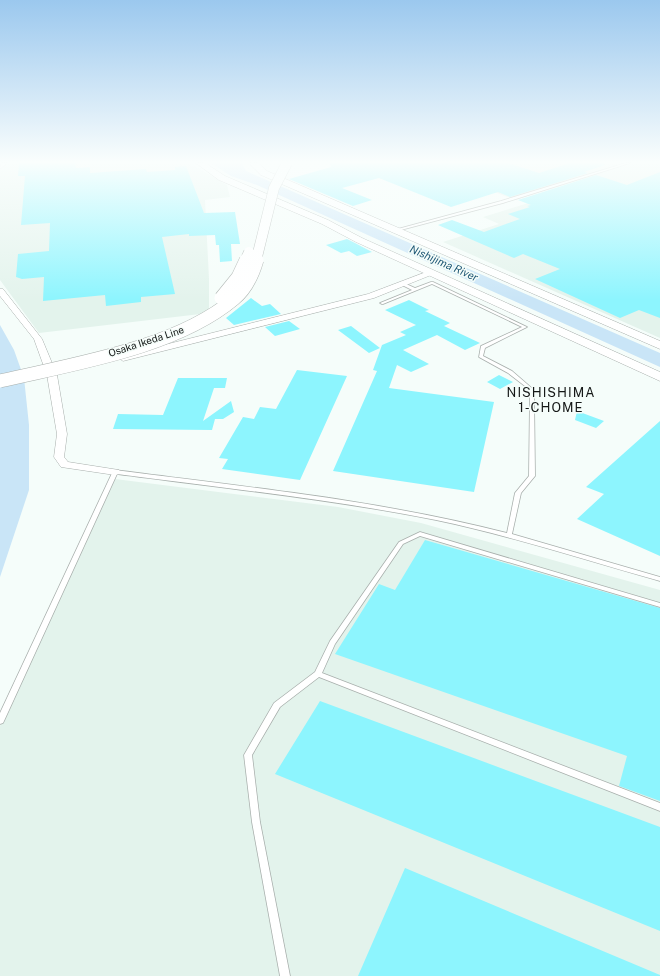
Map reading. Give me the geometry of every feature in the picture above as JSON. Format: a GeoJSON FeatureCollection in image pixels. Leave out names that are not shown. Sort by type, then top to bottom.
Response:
{"type":"FeatureCollection","features":[{"type":"Feature","properties":{"kind":"main road","name":"Osaka Ikeda Line"},"geometry":{"type":"LineString","coordinates":[[0,375],[145,336],[187,320],[216,302],[234,284],[246,263],[260,209]]}},
{"type":"Feature","properties":{"kind":"main road","name":"Osaka Ikeda Line"},"geometry":{"type":"LineString","coordinates":[[0,381],[159,339],[200,323],[230,304],[243,291],[251,279],[268,209]]}},
{"type":"Feature","properties":{"kind":"street"},"geometry":{"type":"LineString","coordinates":[[294,209],[325,222],[359,240],[660,377]]}},
{"type":"Feature","properties":{"kind":"street"},"geometry":{"type":"LineString","coordinates":[[346,209],[660,345]]}},
{"type":"Feature","properties":{"kind":"street"},"geometry":{"type":"LineString","coordinates":[[52,375],[371,296],[432,273]]}},
{"type":"Feature","properties":{"kind":"street"},"geometry":{"type":"LineString","coordinates":[[0,291],[38,339],[52,375],[62,434],[58,456],[66,465],[115,472]]}},
{"type":"Feature","properties":{"kind":"lane"},"geometry":{"type":"LineString","coordinates":[[396,230],[477,209]]}},
{"type":"Feature","properties":{"kind":"lane"},"geometry":{"type":"LineString","coordinates":[[382,303],[432,283],[525,327],[483,347],[481,356],[510,372],[532,390],[532,476],[518,493],[509,536]]}},
{"type":"Feature","properties":{"kind":"lane"},"geometry":{"type":"LineString","coordinates":[[403,284],[415,290]]}},
{"type":"Feature","properties":{"kind":"lane"},"geometry":{"type":"LineString","coordinates":[[0,721],[115,472],[356,504],[436,518],[509,536],[660,579]]}},
{"type":"Feature","properties":{"kind":"lane"},"geometry":{"type":"LineString","coordinates":[[285,976],[256,822],[248,755],[277,705],[318,674],[332,643],[401,543],[420,534],[660,606]]}},
{"type":"Feature","properties":{"kind":"lane"},"geometry":{"type":"LineString","coordinates":[[318,674],[660,807]]}},
{"type":"Feature","properties":{"kind":"shaded area"},"geometry":{"type":"Polygon","coordinates":[[[0,209],[205,209],[209,313],[39,333],[0,280],[0,209]]]}},
{"type":"Feature","properties":{"kind":"shaded area"},"geometry":{"type":"Polygon","coordinates":[[[510,209],[660,209],[660,338],[443,242],[499,224],[483,217],[510,209]]]}},
{"type":"Feature","properties":{"kind":"shaded area"},"geometry":{"type":"Polygon","coordinates":[[[115,479],[338,507],[421,523],[660,590],[660,976],[0,976],[0,726],[115,479]]]}},
{"type":"Feature","properties":{"kind":"water","name":"Nishijima River"},"geometry":{"type":"Polygon","coordinates":[[[309,209],[331,209],[660,353],[660,367],[309,209]]]}},
{"type":"Feature","properties":{"kind":"water"},"geometry":{"type":"Polygon","coordinates":[[[0,325],[14,350],[24,378],[29,425],[29,490],[0,577],[0,325]]]}},
{"type":"Feature","properties":{"kind":"building"},"geometry":{"type":"Polygon","coordinates":[[[22,209],[202,209],[204,213],[235,212],[240,244],[231,244],[232,261],[220,262],[219,245],[216,245],[215,235],[189,236],[189,234],[162,237],[175,294],[141,297],[141,302],[106,306],[105,295],[43,301],[44,277],[22,279],[16,277],[18,254],[49,251],[50,223],[21,225],[22,209]]]}},
{"type":"Feature","properties":{"kind":"building"},"geometry":{"type":"Polygon","coordinates":[[[525,209],[660,209],[660,318],[639,310],[620,318],[535,279],[560,269],[523,254],[514,258],[438,225],[452,220],[484,232],[520,219],[508,214],[525,209]]]}},
{"type":"Feature","properties":{"kind":"building"},"geometry":{"type":"Polygon","coordinates":[[[347,239],[372,252],[357,256],[349,251],[341,253],[326,245],[347,239]]]}},
{"type":"Feature","properties":{"kind":"building"},"geometry":{"type":"Polygon","coordinates":[[[251,298],[262,306],[270,304],[281,314],[234,325],[226,318],[251,298]]]}},
{"type":"Feature","properties":{"kind":"building"},"geometry":{"type":"Polygon","coordinates":[[[409,300],[429,310],[425,311],[450,323],[444,326],[480,343],[465,350],[437,335],[403,350],[429,364],[411,372],[397,365],[389,388],[494,402],[474,492],[333,471],[377,371],[373,370],[382,345],[406,335],[400,332],[416,325],[385,310],[409,300]]]}},
{"type":"Feature","properties":{"kind":"building"},"geometry":{"type":"Polygon","coordinates":[[[289,321],[300,329],[275,336],[265,327],[289,321]]]}},
{"type":"Feature","properties":{"kind":"building"},"geometry":{"type":"Polygon","coordinates":[[[351,326],[380,348],[369,353],[338,330],[351,326]]]}},
{"type":"Feature","properties":{"kind":"building"},"geometry":{"type":"Polygon","coordinates":[[[297,370],[347,376],[300,480],[222,469],[228,459],[219,458],[243,417],[254,419],[260,407],[276,409],[297,370]]]}},
{"type":"Feature","properties":{"kind":"building"},"geometry":{"type":"Polygon","coordinates":[[[499,375],[513,382],[500,389],[487,382],[499,375]]]}},
{"type":"Feature","properties":{"kind":"building"},"geometry":{"type":"Polygon","coordinates":[[[178,378],[227,378],[225,388],[214,388],[203,421],[231,401],[234,412],[223,419],[215,419],[212,430],[113,429],[118,414],[163,415],[178,378]]]}},
{"type":"Feature","properties":{"kind":"building"},"geometry":{"type":"Polygon","coordinates":[[[577,411],[604,421],[596,428],[575,420],[577,411]]]}},
{"type":"Feature","properties":{"kind":"building"},"geometry":{"type":"Polygon","coordinates":[[[660,421],[660,556],[577,519],[604,494],[586,487],[660,421]]]}},
{"type":"Feature","properties":{"kind":"building"},"geometry":{"type":"Polygon","coordinates":[[[425,540],[660,608],[660,801],[619,786],[627,756],[335,654],[379,584],[395,590],[425,540]]]}},
{"type":"Feature","properties":{"kind":"building"},"geometry":{"type":"Polygon","coordinates":[[[320,701],[660,827],[660,931],[275,774],[320,701]]]}},
{"type":"Feature","properties":{"kind":"building"},"geometry":{"type":"Polygon","coordinates":[[[405,868],[660,975],[660,976],[358,976],[405,868]]]}},
{"type":"Feature","properties":{"kind":"district","name":"NISHISHIMA 1-CHOME"},"geometry":{"type":"Point","coordinates":[551,400]}}]}
